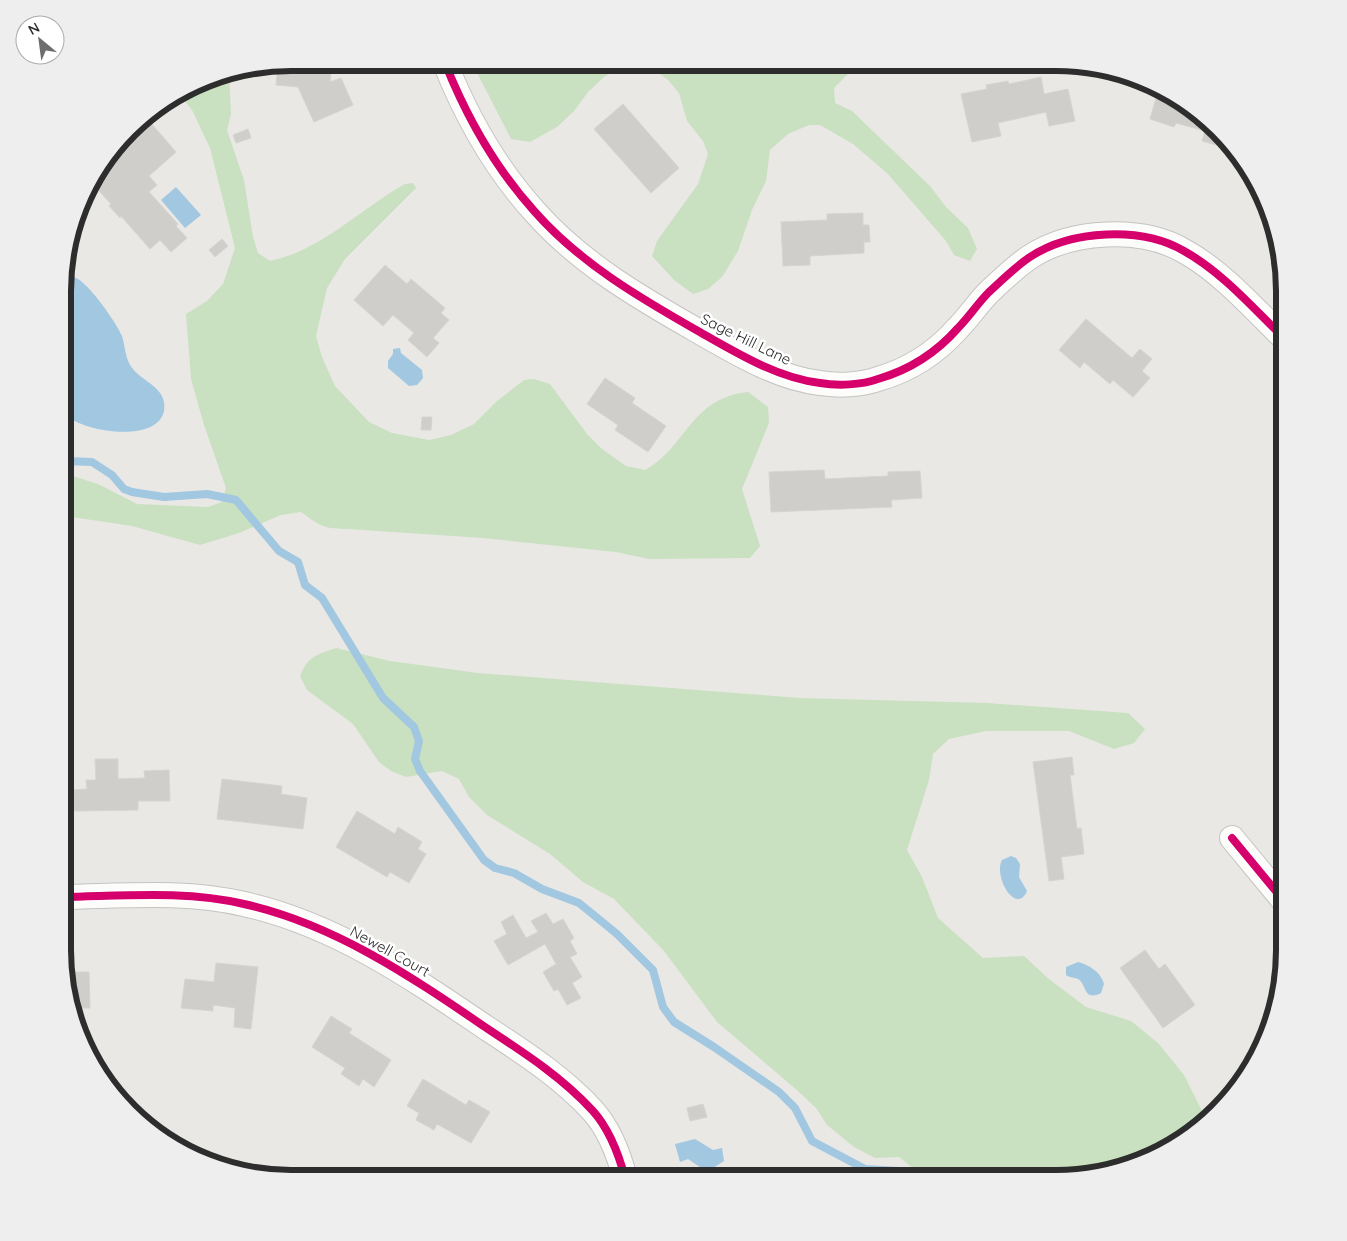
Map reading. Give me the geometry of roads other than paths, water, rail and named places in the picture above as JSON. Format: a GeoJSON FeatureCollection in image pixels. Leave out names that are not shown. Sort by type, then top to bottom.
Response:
{"type":"FeatureCollection","features":[{"type":"Feature","properties":{"kind":"street","name":"Sage Hill Lane"},"geometry":{"type":"LineString","coordinates":[[448,71],[458,97],[487,150],[548,227],[591,264],[633,293],[731,350],[778,371],[819,383],[841,384],[877,380],[893,374],[919,361],[944,343],[988,293],[1031,256],[1062,243],[1104,236],[1159,240],[1185,251],[1224,281],[1276,330]]}},
{"type":"Feature","properties":{"kind":"street"},"geometry":{"type":"LineString","coordinates":[[1232,838],[1276,891]]}},
{"type":"Feature","properties":{"kind":"street","name":"Newell Court"},"geometry":{"type":"LineString","coordinates":[[71,897],[153,895],[242,903],[291,917],[359,947],[424,985],[562,1082],[601,1121],[618,1155],[623,1170]]}},
{"type":"Feature","properties":{"kind":"water"},"geometry":{"type":"Polygon","coordinates":[[[176,187],[201,215],[185,228],[161,200],[176,187]]]}},
{"type":"Feature","properties":{"kind":"water"},"geometry":{"type":"Polygon","coordinates":[[[72,277],[83,283],[109,314],[122,336],[130,365],[134,371],[158,390],[164,403],[164,411],[158,421],[148,428],[134,431],[103,430],[71,418],[72,277]]]}},
{"type":"Feature","properties":{"kind":"water"},"geometry":{"type":"Polygon","coordinates":[[[400,348],[401,353],[422,370],[423,378],[417,385],[409,386],[388,368],[388,361],[393,354],[393,349],[400,348]]]}},
{"type":"Feature","properties":{"kind":"water"},"geometry":{"type":"Polygon","coordinates":[[[1011,856],[1016,858],[1020,864],[1019,877],[1027,891],[1022,898],[1017,899],[1007,891],[1001,875],[1000,867],[1002,860],[1011,856]]]}},
{"type":"Feature","properties":{"kind":"water"},"geometry":{"type":"Polygon","coordinates":[[[1078,962],[1090,967],[1100,976],[1104,984],[1101,993],[1095,995],[1088,994],[1081,981],[1066,975],[1066,967],[1078,962]]]}},
{"type":"Feature","properties":{"kind":"water"},"geometry":{"type":"Polygon","coordinates":[[[695,1139],[713,1150],[722,1148],[724,1161],[710,1170],[704,1170],[688,1159],[680,1162],[675,1144],[695,1139]]]}},
{"type":"Feature","properties":{"kind":"waterway"},"geometry":{"type":"LineString","coordinates":[[71,461],[92,462],[112,475],[124,489],[132,492],[164,497],[207,494],[236,500],[279,551],[298,562],[305,585],[322,598],[383,698],[414,727],[419,741],[415,759],[420,771],[484,860],[495,868],[514,873],[542,889],[579,903],[617,934],[653,970],[663,1007],[674,1022],[779,1092],[795,1108],[812,1141],[865,1169],[882,1170]]}}]}
